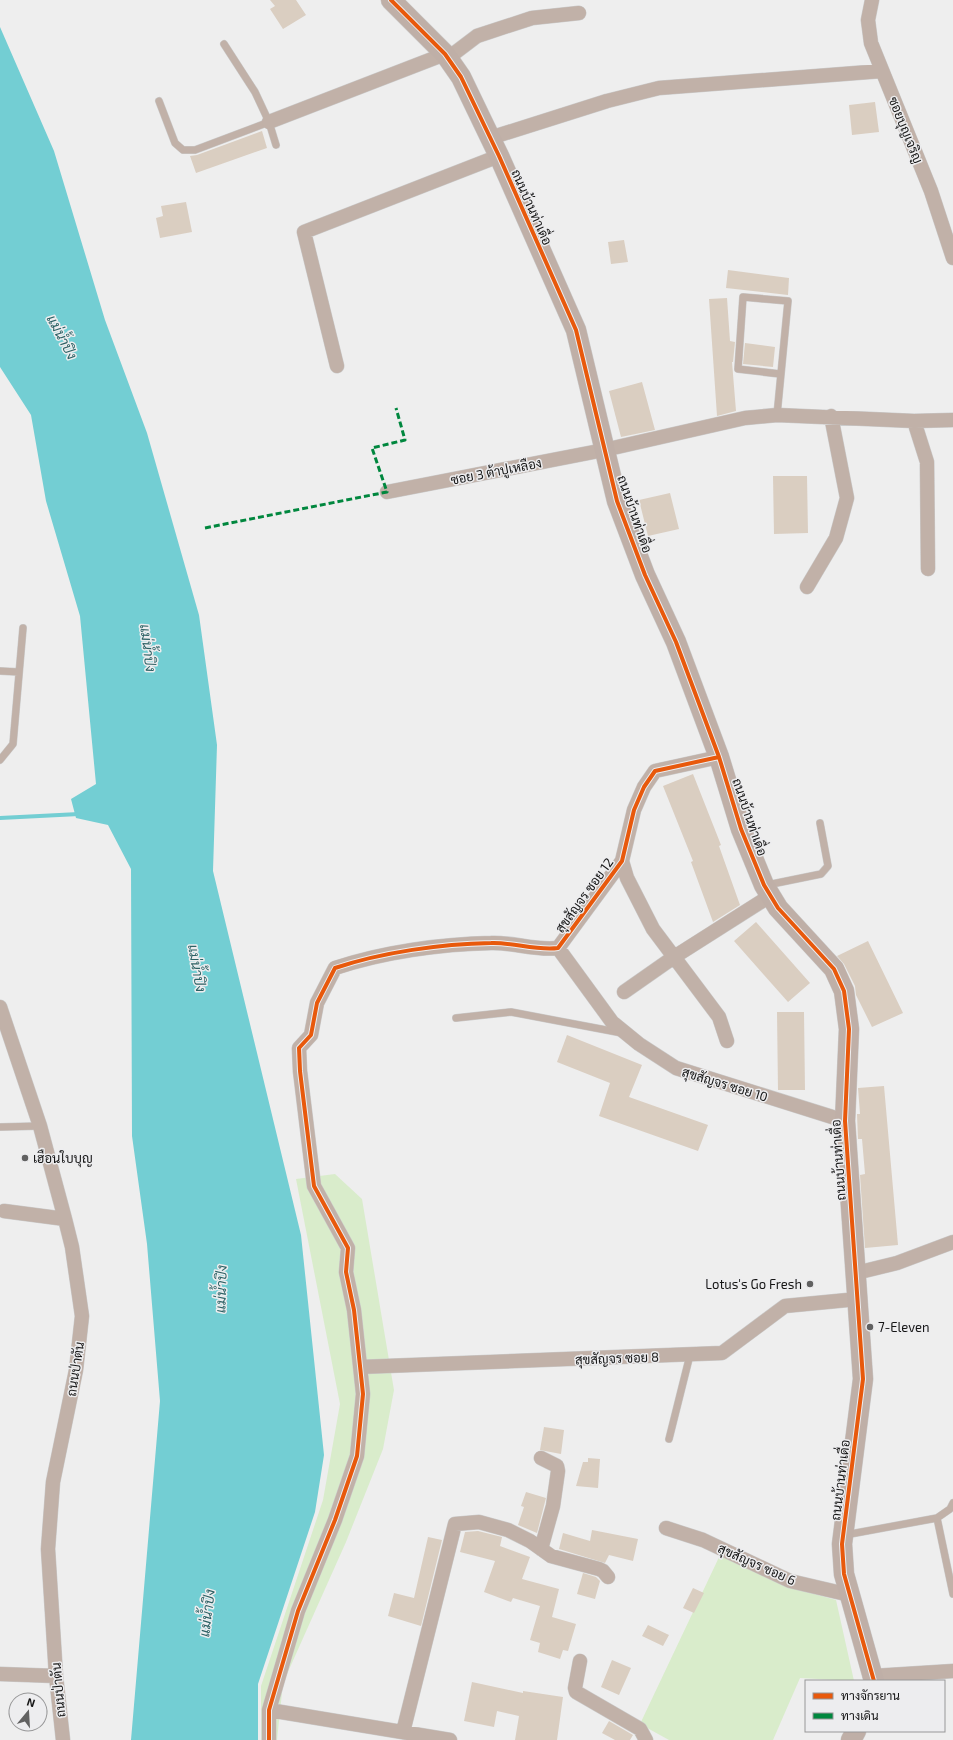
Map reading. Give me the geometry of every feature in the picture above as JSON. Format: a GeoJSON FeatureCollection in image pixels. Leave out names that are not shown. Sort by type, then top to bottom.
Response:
{"type":"FeatureCollection","features":[{"type":"Feature","properties":{"kind":"street","name":"ถนนบ้านท่าเดื่อ"},"geometry":{"type":"LineString","coordinates":[[391,0],[447,56],[461,77],[499,156],[576,330],[617,501],[645,575],[676,642],[719,757],[741,830],[767,891],[834,969],[844,991],[849,1029],[845,1121],[863,1379],[842,1544],[844,1574],[873,1679]]}},
{"type":"Feature","properties":{"kind":"street","name":"ซอยบุญเจริญ"},"geometry":{"type":"LineString","coordinates":[[872,0],[868,20],[871,43],[931,191],[952,254]]}},
{"type":"Feature","properties":{"kind":"street"},"geometry":{"type":"LineString","coordinates":[[269,122],[447,56],[477,36],[532,18],[579,12]]}},
{"type":"Feature","properties":{"kind":"street"},"geometry":{"type":"LineString","coordinates":[[490,138],[607,101],[659,88],[882,71]]}},
{"type":"Feature","properties":{"kind":"street"},"geometry":{"type":"LineString","coordinates":[[337,366],[304,232],[499,156]]}},
{"type":"Feature","properties":{"kind":"street","name":"ซอย 3 ต้าปูเหลือง"},"geometry":{"type":"LineString","coordinates":[[387,492],[604,450],[745,418],[777,415],[953,420]]}},
{"type":"Feature","properties":{"kind":"street"},"geometry":{"type":"LineString","coordinates":[[807,587],[836,538],[847,498],[831,416]]}},
{"type":"Feature","properties":{"kind":"street"},"geometry":{"type":"LineString","coordinates":[[914,420],[927,462],[928,569]]}},
{"type":"Feature","properties":{"kind":"street","name":"สุขสัญจร ซอย 12"},"geometry":{"type":"LineString","coordinates":[[360,1367],[354,1310],[346,1272],[348,1248],[314,1186],[300,1071],[299,1048],[311,1035],[317,1003],[335,968],[357,960],[441,946],[493,943],[558,948],[622,861],[634,810],[644,787],[656,771],[719,757]]}},
{"type":"Feature","properties":{"kind":"street"},"geometry":{"type":"LineString","coordinates":[[622,861],[627,878],[653,929],[720,1017],[727,1041]]}},
{"type":"Feature","properties":{"kind":"street"},"geometry":{"type":"LineString","coordinates":[[624,992],[767,891]]}},
{"type":"Feature","properties":{"kind":"street","name":"สุขสัญจร ซอย 10"},"geometry":{"type":"LineString","coordinates":[[558,948],[612,1022],[628,1035],[676,1068],[845,1121]]}},
{"type":"Feature","properties":{"kind":"street","name":"ถนนป่าตัน"},"geometry":{"type":"LineString","coordinates":[[0,1007],[5,1040],[40,1126],[65,1219],[72,1247],[82,1316],[76,1370],[54,1482],[48,1549],[56,1676],[63,1740]]}},
{"type":"Feature","properties":{"kind":"street"},"geometry":{"type":"LineString","coordinates":[[4,1211],[65,1219]]}},
{"type":"Feature","properties":{"kind":"street"},"geometry":{"type":"LineString","coordinates":[[856,1273],[897,1263],[953,1242]]}},
{"type":"Feature","properties":{"kind":"street","name":"สุขสัญจร ซอย 8"},"geometry":{"type":"LineString","coordinates":[[360,1367],[722,1353],[785,1306],[858,1299]]}},
{"type":"Feature","properties":{"kind":"street"},"geometry":{"type":"LineString","coordinates":[[269,1740],[269,1710],[298,1611],[335,1520],[357,1456],[363,1394],[360,1367]]}},
{"type":"Feature","properties":{"kind":"street"},"geometry":{"type":"LineString","coordinates":[[541,1458],[557,1466],[558,1471],[553,1506],[541,1549]]}},
{"type":"Feature","properties":{"kind":"street"},"geometry":{"type":"LineString","coordinates":[[403,1732],[454,1524],[479,1522],[508,1530],[530,1541],[551,1556],[604,1571],[608,1577]]}},
{"type":"Feature","properties":{"kind":"street","name":"สุขสัญจร ซอย 6"},"geometry":{"type":"LineString","coordinates":[[666,1528],[703,1540],[790,1581],[850,1595]]}},
{"type":"Feature","properties":{"kind":"street"},"geometry":{"type":"LineString","coordinates":[[580,1661],[575,1688],[576,1692],[640,1730],[646,1740]]}},
{"type":"Feature","properties":{"kind":"street"},"geometry":{"type":"LineString","coordinates":[[873,1679],[953,1671]]}},
{"type":"Feature","properties":{"kind":"street"},"geometry":{"type":"LineString","coordinates":[[0,1674],[56,1676]]}},
{"type":"Feature","properties":{"kind":"street"},"geometry":{"type":"LineString","coordinates":[[269,1710],[450,1740]]}},
{"type":"Feature","properties":{"kind":"lane"},"geometry":{"type":"LineString","coordinates":[[224,44],[255,92],[269,122],[276,145]]}},
{"type":"Feature","properties":{"kind":"lane"},"geometry":{"type":"LineString","coordinates":[[159,101],[174,143],[183,150],[195,150],[269,122]]}},
{"type":"Feature","properties":{"kind":"lane"},"geometry":{"type":"LineString","coordinates":[[777,415],[788,301],[743,297],[738,369],[780,374]]}},
{"type":"Feature","properties":{"kind":"lane"},"geometry":{"type":"LineString","coordinates":[[0,760],[13,744],[23,628]]}},
{"type":"Feature","properties":{"kind":"lane"},"geometry":{"type":"LineString","coordinates":[[0,671],[19,672]]}},
{"type":"Feature","properties":{"kind":"lane"},"geometry":{"type":"LineString","coordinates":[[767,891],[821,874],[828,866],[820,823]]}},
{"type":"Feature","properties":{"kind":"lane"},"geometry":{"type":"LineString","coordinates":[[456,1018],[511,1012],[628,1035]]}},
{"type":"Feature","properties":{"kind":"lane"},"geometry":{"type":"LineString","coordinates":[[0,1127],[40,1126]]}},
{"type":"Feature","properties":{"kind":"lane"},"geometry":{"type":"LineString","coordinates":[[669,1439],[690,1355]]}},
{"type":"Feature","properties":{"kind":"lane"},"geometry":{"type":"LineString","coordinates":[[843,1536],[938,1518],[950,1509],[953,1503]]}},
{"type":"Feature","properties":{"kind":"lane"},"geometry":{"type":"LineString","coordinates":[[938,1518],[953,1594]]}},
{"type":"Feature","properties":{"kind":"green space"},"geometry":{"type":"Polygon","coordinates":[[[335,1174],[362,1199],[394,1390],[383,1449],[346,1542],[283,1683],[277,1740],[261,1740],[261,1686],[323,1500],[340,1404],[296,1179],[335,1174]]]}},
{"type":"Feature","properties":{"kind":"green space"},"geometry":{"type":"Polygon","coordinates":[[[721,1553],[790,1587],[836,1600],[854,1680],[800,1678],[773,1740],[669,1740],[640,1724],[721,1553]]]}},
{"type":"Feature","properties":{"kind":"water","name":"แม่น้ำปิง"},"geometry":{"type":"Polygon","coordinates":[[[0,27],[54,151],[105,320],[147,433],[199,615],[217,745],[213,871],[301,1235],[324,1455],[315,1512],[258,1684],[258,1740],[131,1740],[160,1401],[147,1244],[132,1136],[131,869],[108,825],[76,818],[71,799],[96,784],[80,616],[46,501],[31,415],[0,367],[0,27]]]}},
{"type":"Feature","properties":{"kind":"building"},"geometry":{"type":"Polygon","coordinates":[[[270,0],[296,0],[306,15],[283,29],[270,9],[275,6],[270,0]]]}},
{"type":"Feature","properties":{"kind":"building"},"geometry":{"type":"Polygon","coordinates":[[[875,102],[879,132],[852,135],[849,105],[875,102]]]}},
{"type":"Feature","properties":{"kind":"building"},"geometry":{"type":"Polygon","coordinates":[[[262,131],[267,148],[196,173],[190,156],[197,155],[262,131]]]}},
{"type":"Feature","properties":{"kind":"building"},"geometry":{"type":"Polygon","coordinates":[[[186,202],[192,232],[160,238],[156,218],[163,216],[161,206],[186,202]]]}},
{"type":"Feature","properties":{"kind":"building"},"geometry":{"type":"Polygon","coordinates":[[[624,240],[628,262],[611,264],[608,242],[624,240]]]}},
{"type":"Feature","properties":{"kind":"building"},"geometry":{"type":"Polygon","coordinates":[[[728,270],[789,278],[788,295],[726,288],[728,270]]]}},
{"type":"Feature","properties":{"kind":"building"},"geometry":{"type":"Polygon","coordinates":[[[727,298],[730,341],[735,342],[732,362],[736,411],[717,416],[709,299],[727,298]]]}},
{"type":"Feature","properties":{"kind":"building"},"geometry":{"type":"Polygon","coordinates":[[[745,343],[775,347],[773,367],[743,364],[745,343]]]}},
{"type":"Feature","properties":{"kind":"building"},"geometry":{"type":"Polygon","coordinates":[[[642,382],[655,430],[621,437],[609,391],[642,382]]]}},
{"type":"Feature","properties":{"kind":"building"},"geometry":{"type":"Polygon","coordinates":[[[773,476],[807,476],[808,533],[774,534],[773,476]]]}},
{"type":"Feature","properties":{"kind":"building"},"geometry":{"type":"Polygon","coordinates":[[[670,493],[679,529],[648,536],[639,500],[670,493]]]}},
{"type":"Feature","properties":{"kind":"building"},"geometry":{"type":"Polygon","coordinates":[[[693,774],[721,845],[719,846],[740,905],[713,922],[691,862],[693,861],[663,786],[693,774]]]}},
{"type":"Feature","properties":{"kind":"building"},"geometry":{"type":"Polygon","coordinates":[[[756,922],[810,983],[788,1002],[734,941],[756,922]]]}},
{"type":"Feature","properties":{"kind":"building"},"geometry":{"type":"Polygon","coordinates":[[[868,941],[903,1013],[872,1027],[856,995],[855,986],[844,964],[837,956],[868,941]]]}},
{"type":"Feature","properties":{"kind":"building"},"geometry":{"type":"Polygon","coordinates":[[[777,1012],[804,1012],[805,1090],[778,1090],[777,1012]]]}},
{"type":"Feature","properties":{"kind":"building"},"geometry":{"type":"Polygon","coordinates":[[[567,1035],[642,1065],[629,1097],[708,1125],[698,1151],[599,1116],[610,1083],[557,1062],[567,1035]]]}},
{"type":"Feature","properties":{"kind":"building"},"geometry":{"type":"Polygon","coordinates":[[[884,1086],[898,1245],[865,1248],[860,1175],[865,1174],[862,1139],[858,1139],[857,1114],[860,1114],[858,1088],[884,1086]]]}},
{"type":"Feature","properties":{"kind":"building"},"geometry":{"type":"Polygon","coordinates":[[[544,1427],[564,1430],[561,1454],[540,1450],[544,1427]]]}},
{"type":"Feature","properties":{"kind":"building"},"geometry":{"type":"Polygon","coordinates":[[[588,1458],[600,1459],[598,1488],[576,1486],[583,1462],[588,1462],[588,1458]]]}},
{"type":"Feature","properties":{"kind":"building"},"geometry":{"type":"Polygon","coordinates":[[[526,1492],[546,1498],[537,1533],[518,1525],[524,1507],[521,1506],[526,1492]]]}},
{"type":"Feature","properties":{"kind":"building"},"geometry":{"type":"Polygon","coordinates":[[[592,1530],[638,1539],[633,1561],[609,1555],[605,1563],[559,1549],[563,1533],[590,1541],[592,1530]]]}},
{"type":"Feature","properties":{"kind":"building"},"geometry":{"type":"Polygon","coordinates":[[[478,1531],[502,1537],[500,1546],[530,1557],[522,1579],[559,1589],[552,1617],[576,1624],[568,1651],[563,1650],[560,1659],[538,1652],[540,1643],[530,1640],[540,1606],[513,1598],[511,1602],[484,1592],[495,1561],[460,1552],[465,1532],[478,1531]]]}},
{"type":"Feature","properties":{"kind":"building"},"geometry":{"type":"Polygon","coordinates":[[[428,1537],[442,1540],[421,1626],[388,1616],[394,1593],[414,1598],[428,1537]]]}},
{"type":"Feature","properties":{"kind":"building"},"geometry":{"type":"Polygon","coordinates":[[[583,1573],[596,1577],[600,1581],[595,1599],[577,1594],[583,1573]]]}},
{"type":"Feature","properties":{"kind":"building"},"geometry":{"type":"Polygon","coordinates":[[[693,1588],[704,1593],[694,1613],[683,1608],[693,1588]]]}},
{"type":"Feature","properties":{"kind":"building"},"geometry":{"type":"Polygon","coordinates":[[[648,1625],[669,1635],[663,1646],[642,1636],[648,1625]]]}},
{"type":"Feature","properties":{"kind":"building"},"geometry":{"type":"Polygon","coordinates":[[[612,1660],[631,1668],[619,1695],[601,1687],[612,1660]]]}},
{"type":"Feature","properties":{"kind":"building"},"geometry":{"type":"Polygon","coordinates":[[[472,1682],[523,1693],[523,1691],[563,1697],[557,1740],[515,1740],[519,1716],[497,1711],[494,1727],[464,1721],[472,1682]]]}},
{"type":"Feature","properties":{"kind":"building"},"geometry":{"type":"Polygon","coordinates":[[[609,1721],[633,1735],[630,1740],[615,1740],[602,1733],[609,1721]]]}},
{"type":"Feature","properties":{"kind":"waterway"},"geometry":{"type":"LineString","coordinates":[[0,818],[79,814]]}},
{"type":"Feature","properties":{"kind":"marked path"},"geometry":{"type":"LineString","coordinates":[[205,528],[387,492],[372,448],[405,440],[396,408]]}},
{"type":"Feature","properties":{"kind":"cycle path"},"geometry":{"type":"LineString","coordinates":[[391,0],[445,54],[461,77],[499,156],[576,330],[617,501],[645,575],[676,642],[719,757],[741,829],[764,885],[778,908],[834,969],[844,991],[849,1029],[845,1121],[863,1379],[842,1544],[844,1574],[874,1680]]}},
{"type":"Feature","properties":{"kind":"cycle path"},"geometry":{"type":"LineString","coordinates":[[269,1740],[269,1710],[298,1611],[335,1520],[357,1456],[363,1394],[354,1310],[346,1272],[348,1248],[314,1186],[300,1071],[299,1048],[311,1035],[317,1003],[335,968],[373,957],[432,947],[472,944],[499,943],[550,949],[558,948],[622,861],[634,810],[644,787],[655,771],[719,757]]}},
{"type":"Feature","properties":{"kind":"place","name":"เฮือนใบบุญ"},"geometry":{"type":"Point","coordinates":[25,1158]}},
{"type":"Feature","properties":{"kind":"place","name":"Lotus's Go Fresh"},"geometry":{"type":"Point","coordinates":[810,1284]}},
{"type":"Feature","properties":{"kind":"place","name":"7-Eleven"},"geometry":{"type":"Point","coordinates":[870,1327]}}]}
